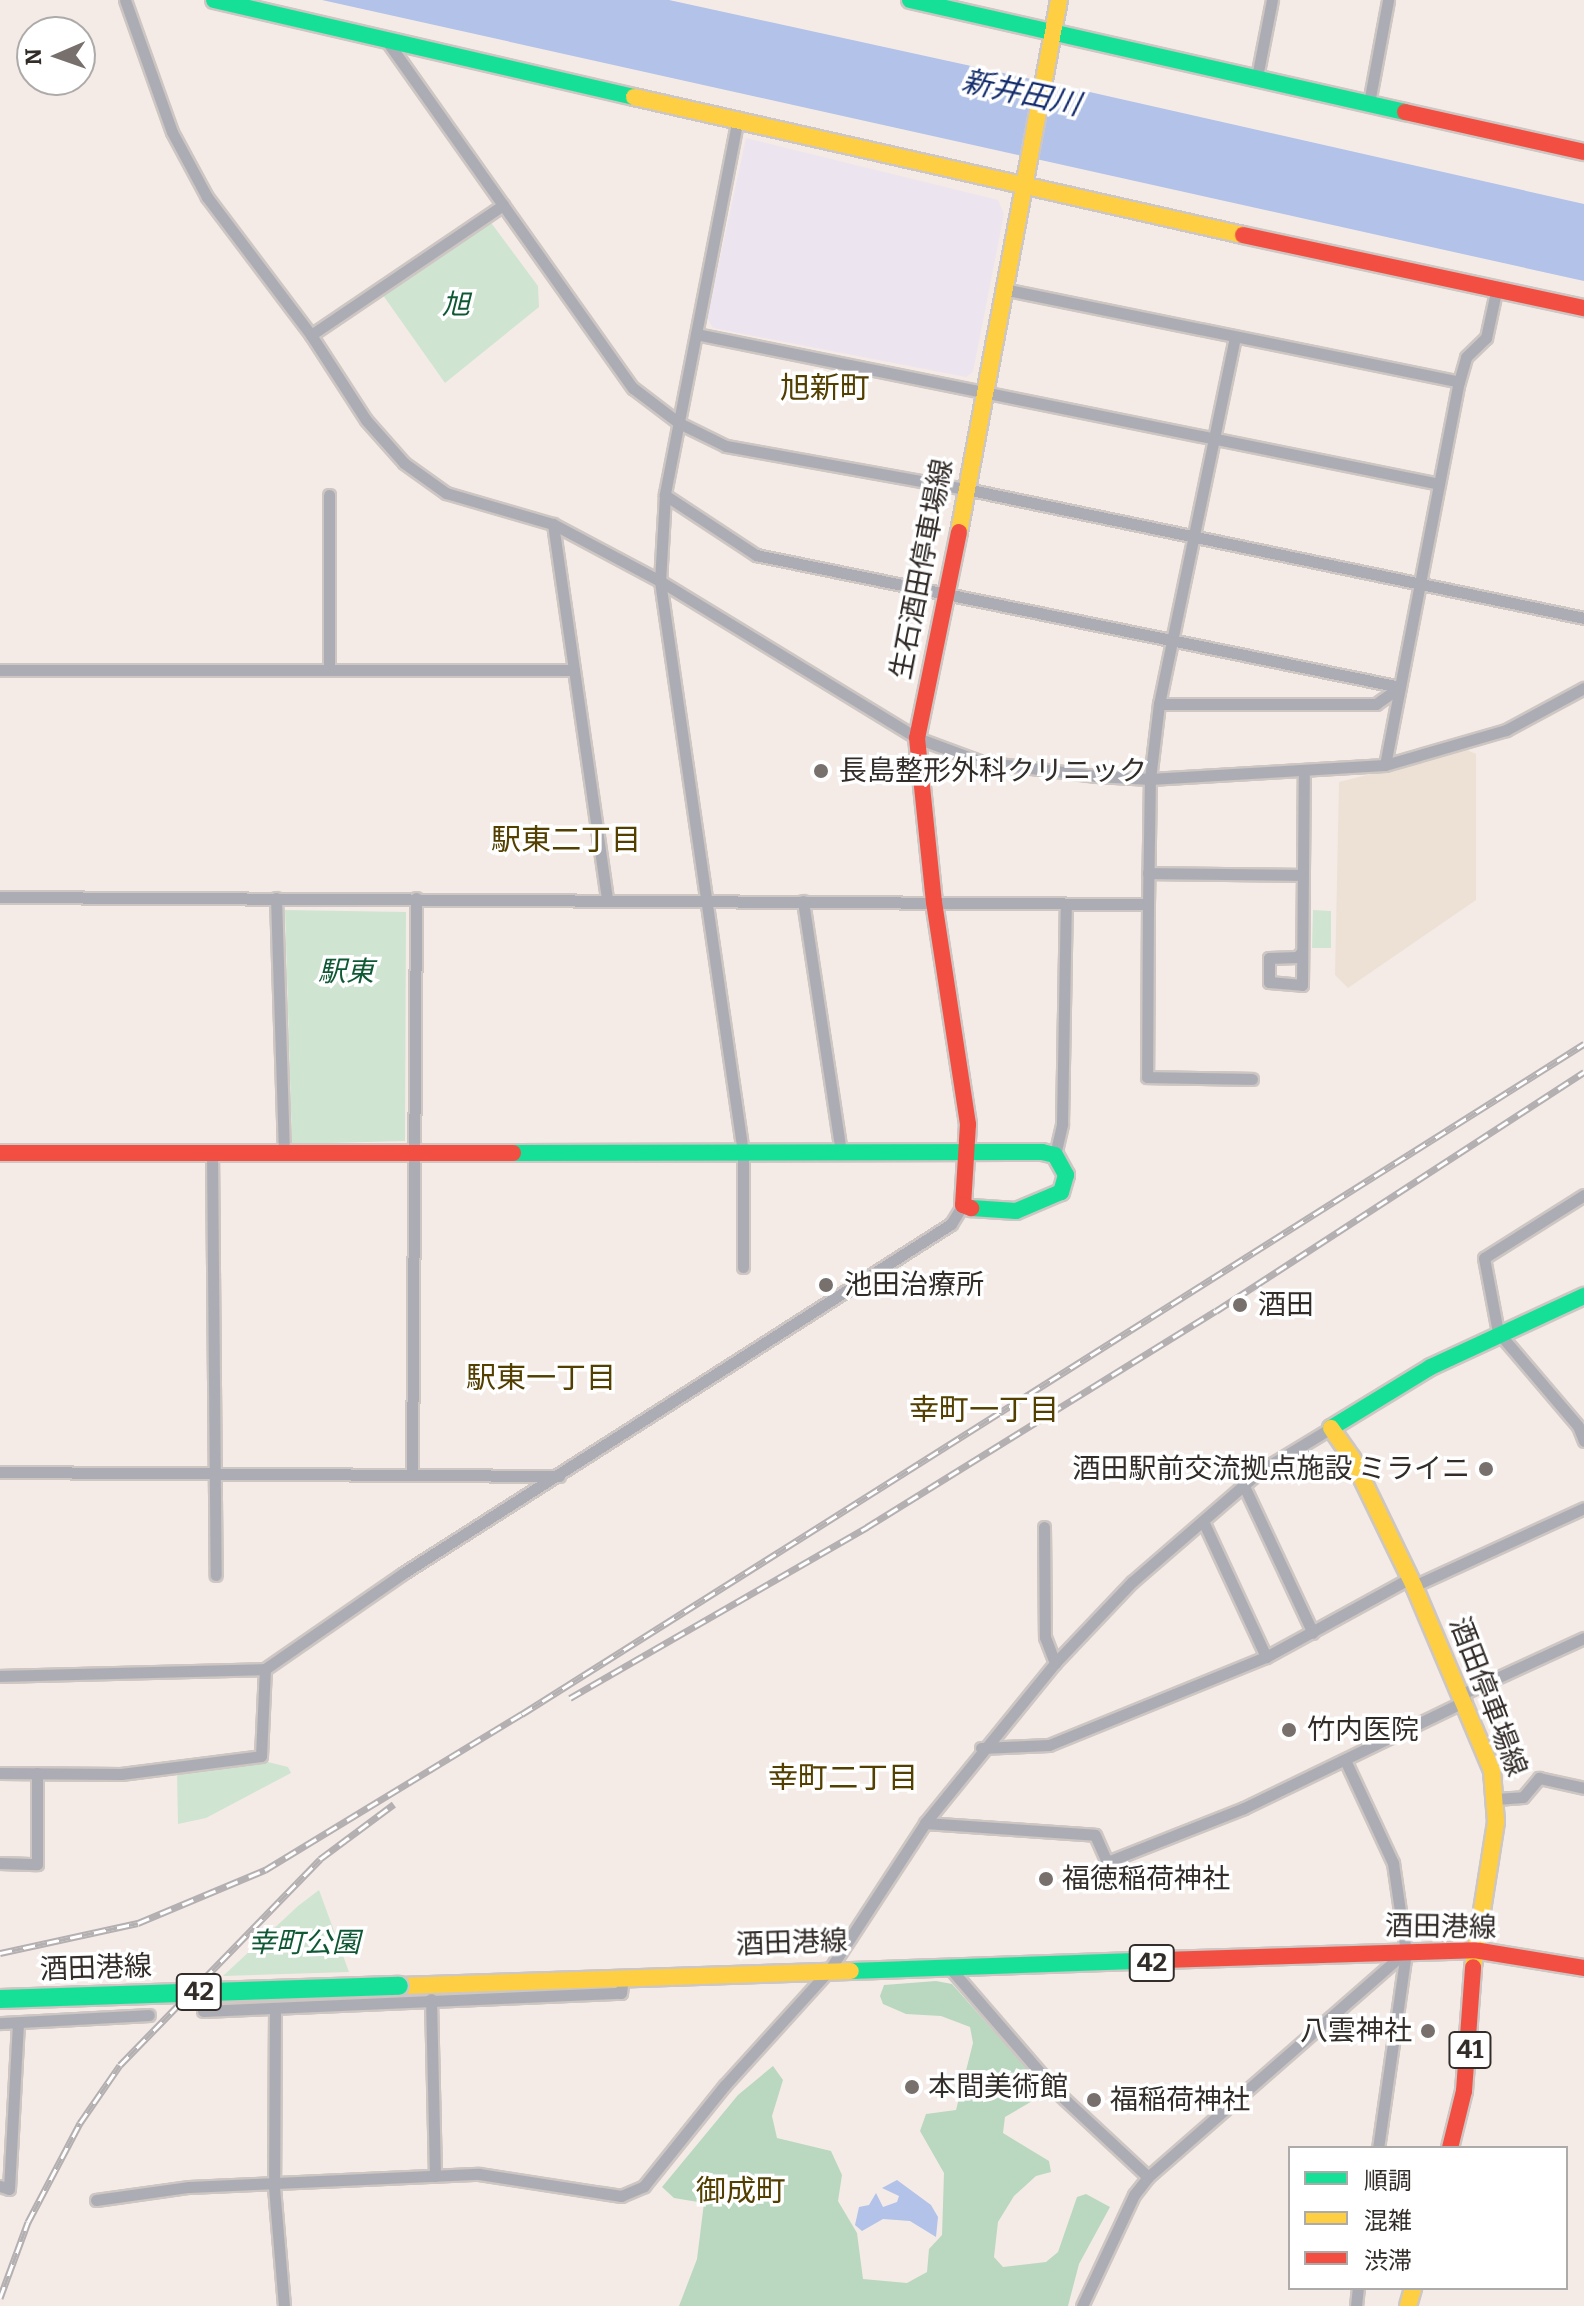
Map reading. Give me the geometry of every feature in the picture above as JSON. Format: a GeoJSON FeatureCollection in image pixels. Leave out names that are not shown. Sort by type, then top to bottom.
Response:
{"type":"FeatureCollection","features":[{"type":"Feature","properties":{"kind":"main road"},"geometry":{"type":"LineString","coordinates":[[214,0],[389,44],[737,123],[1027,179],[1584,308]]}},
{"type":"Feature","properties":{"kind":"main road"},"geometry":{"type":"LineString","coordinates":[[910,0],[1584,152]]}},
{"type":"Feature","properties":{"kind":"main road","name":"生石酒田停車場線"},"geometry":{"type":"LineString","coordinates":[[963,1205],[968,1124],[934,902],[917,738],[1008,290],[1059,0]]}},
{"type":"Feature","properties":{"kind":"main road"},"geometry":{"type":"LineString","coordinates":[[0,1153],[966,1153],[1055,1155],[1066,1175],[1061,1192],[1040,1205],[1016,1211],[977,1211],[963,1205]]}},
{"type":"Feature","properties":{"kind":"main road"},"geometry":{"type":"LineString","coordinates":[[1331,1428],[1498,1332],[1584,1296]]}},
{"type":"Feature","properties":{"kind":"main road","name":"酒田停車場線"},"geometry":{"type":"LineString","coordinates":[[1331,1428],[1352,1458],[1412,1582],[1464,1697],[1492,1771],[1496,1799],[1474,1950],[1472,2033],[1450,2146]]}},
{"type":"Feature","properties":{"kind":"main road","name":"酒田港線"},"geometry":{"type":"LineString","coordinates":[[0,1999],[830,1969],[950,1968],[1474,1950],[1584,1968]]}},
{"type":"Feature","properties":{"kind":"street"},"geometry":{"type":"LineString","coordinates":[[125,0],[172,132],[207,197],[311,335],[366,420],[404,463],[446,493],[553,524],[660,581],[917,738],[982,762],[1039,773],[1150,779],[1385,765],[1506,730],[1584,688]]}},
{"type":"Feature","properties":{"kind":"street"},"geometry":{"type":"LineString","coordinates":[[1257,77],[1272,0]]}},
{"type":"Feature","properties":{"kind":"street"},"geometry":{"type":"LineString","coordinates":[[1369,103],[1388,0]]}},
{"type":"Feature","properties":{"kind":"street"},"geometry":{"type":"LineString","coordinates":[[389,44],[633,388],[679,423],[726,446],[966,489],[1584,618]]}},
{"type":"Feature","properties":{"kind":"street"},"geometry":{"type":"LineString","coordinates":[[737,123],[665,495],[660,581],[743,1153],[743,1267]]}},
{"type":"Feature","properties":{"kind":"street"},"geometry":{"type":"LineString","coordinates":[[311,335],[503,205]]}},
{"type":"Feature","properties":{"kind":"street"},"geometry":{"type":"LineString","coordinates":[[1385,765],[1459,382],[1466,357],[1486,338],[1497,287]]}},
{"type":"Feature","properties":{"kind":"street"},"geometry":{"type":"LineString","coordinates":[[1008,290],[1459,382]]}},
{"type":"Feature","properties":{"kind":"street"},"geometry":{"type":"LineString","coordinates":[[696,334],[1439,484]]}},
{"type":"Feature","properties":{"kind":"street"},"geometry":{"type":"LineString","coordinates":[[1235,337],[1191,536],[1159,704],[1150,779],[1147,1077],[1252,1079]]}},
{"type":"Feature","properties":{"kind":"street"},"geometry":{"type":"LineString","coordinates":[[329,495],[329,670]]}},
{"type":"Feature","properties":{"kind":"street"},"geometry":{"type":"LineString","coordinates":[[665,495],[756,555],[1400,687]]}},
{"type":"Feature","properties":{"kind":"street"},"geometry":{"type":"LineString","coordinates":[[553,524],[607,898]]}},
{"type":"Feature","properties":{"kind":"street"},"geometry":{"type":"LineString","coordinates":[[0,670],[574,670]]}},
{"type":"Feature","properties":{"kind":"street"},"geometry":{"type":"LineString","coordinates":[[1159,704],[1376,704],[1400,687]]}},
{"type":"Feature","properties":{"kind":"street"},"geometry":{"type":"LineString","coordinates":[[1302,952],[1304,770]]}},
{"type":"Feature","properties":{"kind":"street"},"geometry":{"type":"LineString","coordinates":[[1148,873],[1302,875]]}},
{"type":"Feature","properties":{"kind":"street"},"geometry":{"type":"LineString","coordinates":[[0,897],[607,898],[1148,904]]}},
{"type":"Feature","properties":{"kind":"street"},"geometry":{"type":"LineString","coordinates":[[276,898],[284,1153]]}},
{"type":"Feature","properties":{"kind":"street"},"geometry":{"type":"LineString","coordinates":[[412,1475],[416,898]]}},
{"type":"Feature","properties":{"kind":"street"},"geometry":{"type":"LineString","coordinates":[[803,901],[841,1153]]}},
{"type":"Feature","properties":{"kind":"street"},"geometry":{"type":"LineString","coordinates":[[1055,1155],[1062,1124],[1066,904]]}},
{"type":"Feature","properties":{"kind":"street"},"geometry":{"type":"LineString","coordinates":[[212,1153],[216,1575]]}},
{"type":"Feature","properties":{"kind":"street"},"geometry":{"type":"LineString","coordinates":[[1584,1195],[1484,1258],[1498,1332],[1581,1425],[1584,1441]]}},
{"type":"Feature","properties":{"kind":"street"},"geometry":{"type":"LineString","coordinates":[[0,1676],[265,1669],[402,1574],[951,1224],[963,1205]]}},
{"type":"Feature","properties":{"kind":"street"},"geometry":{"type":"LineString","coordinates":[[96,2200],[189,2187],[274,2187],[479,2174],[621,2196],[644,2186],[725,2085],[830,1969],[925,1823],[981,1748],[1055,1663],[1124,1589],[1244,1486],[1331,1428]]}},
{"type":"Feature","properties":{"kind":"street"},"geometry":{"type":"LineString","coordinates":[[0,1472],[560,1476]]}},
{"type":"Feature","properties":{"kind":"street"},"geometry":{"type":"LineString","coordinates":[[1244,1486],[1313,1633]]}},
{"type":"Feature","properties":{"kind":"street"},"geometry":{"type":"LineString","coordinates":[[981,1748],[1049,1745],[1266,1657],[1412,1582],[1584,1508]]}},
{"type":"Feature","properties":{"kind":"street"},"geometry":{"type":"LineString","coordinates":[[1203,1521],[1266,1657]]}},
{"type":"Feature","properties":{"kind":"street"},"geometry":{"type":"LineString","coordinates":[[1044,1527],[1045,1637],[1055,1663]]}},
{"type":"Feature","properties":{"kind":"street"},"geometry":{"type":"LineString","coordinates":[[925,1823],[1095,1835],[1107,1862],[1244,1808],[1584,1638]]}},
{"type":"Feature","properties":{"kind":"street"},"geometry":{"type":"LineString","coordinates":[[0,1773],[121,1774],[261,1756],[265,1669]]}},
{"type":"Feature","properties":{"kind":"street"},"geometry":{"type":"LineString","coordinates":[[1345,1760],[1393,1863],[1406,1952],[1378,2146]]}},
{"type":"Feature","properties":{"kind":"street"},"geometry":{"type":"LineString","coordinates":[[0,1863],[37,1864],[37,1773]]}},
{"type":"Feature","properties":{"kind":"street"},"geometry":{"type":"LineString","coordinates":[[1496,1799],[1523,1797],[1539,1778],[1584,1788]]}},
{"type":"Feature","properties":{"kind":"street"},"geometry":{"type":"LineString","coordinates":[[1082,2306],[1134,2195],[1148,2177],[1406,1952]]}},
{"type":"Feature","properties":{"kind":"street"},"geometry":{"type":"LineString","coordinates":[[950,1968],[1058,2093],[1148,2177]]}},
{"type":"Feature","properties":{"kind":"street"},"geometry":{"type":"LineString","coordinates":[[203,2011],[621,1993],[623,1977]]}},
{"type":"Feature","properties":{"kind":"street"},"geometry":{"type":"LineString","coordinates":[[431,1999],[435,2176]]}},
{"type":"Feature","properties":{"kind":"street"},"geometry":{"type":"LineString","coordinates":[[275,2010],[274,2187],[284,2306]]}},
{"type":"Feature","properties":{"kind":"street"},"geometry":{"type":"LineString","coordinates":[[0,2023],[149,2015]]}},
{"type":"Feature","properties":{"kind":"street"},"geometry":{"type":"LineString","coordinates":[[0,2186],[9,2189],[18,2023]]}},
{"type":"Feature","properties":{"kind":"shaded area"},"geometry":{"type":"Polygon","coordinates":[[[746,138],[998,200],[1004,214],[973,372],[966,377],[713,328],[707,318],[746,138]]]}},
{"type":"Feature","properties":{"kind":"shaded area"},"geometry":{"type":"Polygon","coordinates":[[[1467,750],[1476,754],[1476,900],[1348,988],[1335,975],[1339,782],[1467,750]]]}},
{"type":"Feature","properties":{"kind":"green space","name":"旭"},"geometry":{"type":"Polygon","coordinates":[[[489,220],[538,286],[539,307],[445,383],[380,291],[489,220]]]}},
{"type":"Feature","properties":{"kind":"green space","name":"駅東"},"geometry":{"type":"Polygon","coordinates":[[[285,910],[406,912],[405,1141],[292,1144],[285,910]]]}},
{"type":"Feature","properties":{"kind":"green space"},"geometry":{"type":"Polygon","coordinates":[[[1313,910],[1331,911],[1331,948],[1312,948],[1313,910]]]}},
{"type":"Feature","properties":{"kind":"green space"},"geometry":{"type":"Polygon","coordinates":[[[268,1762],[288,1767],[291,1773],[206,1818],[178,1824],[177,1771],[268,1762]]]}},
{"type":"Feature","properties":{"kind":"green space","name":"幸町公園"},"geometry":{"type":"Polygon","coordinates":[[[319,1890],[349,1972],[223,1976],[298,1906],[319,1890]]]}},
{"type":"Feature","properties":{"kind":"green space"},"geometry":{"type":"Polygon","coordinates":[[[936,1981],[952,1984],[1048,2092],[1005,2117],[1003,2133],[1049,2161],[1051,2172],[1036,2176],[1014,2196],[998,2222],[994,2257],[1003,2267],[1046,2262],[1058,2252],[1077,2197],[1086,2194],[1110,2207],[1079,2264],[1068,2306],[679,2306],[697,2259],[704,2203],[674,2198],[662,2187],[738,2095],[773,2066],[783,2080],[772,2116],[777,2138],[831,2151],[842,2175],[838,2201],[857,2233],[863,2279],[907,2283],[927,2272],[929,2249],[942,2235],[944,2173],[920,2131],[926,2114],[956,2110],[973,2043],[970,2027],[941,2016],[906,2014],[883,2004],[880,1996],[884,1985],[936,1981]]]}},
{"type":"Feature","properties":{"kind":"water","name":"新井田川"},"geometry":{"type":"Polygon","coordinates":[[[322,0],[669,0],[1072,88],[1584,204],[1584,281],[322,0]]]}},
{"type":"Feature","properties":{"kind":"water"},"geometry":{"type":"Polygon","coordinates":[[[897,2180],[931,2205],[938,2217],[936,2237],[910,2221],[883,2219],[862,2231],[855,2225],[859,2207],[869,2205],[876,2193],[883,2207],[897,2202],[899,2196],[882,2188],[897,2180]]]}},
{"type":"Feature","properties":{"kind":"railway"},"geometry":{"type":"LineString","coordinates":[[0,1953],[138,1923],[265,1870],[522,1714],[1584,1044]]}},
{"type":"Feature","properties":{"kind":"railway"},"geometry":{"type":"LineString","coordinates":[[570,1698],[867,1527],[1216,1311],[1584,1072]]}},
{"type":"Feature","properties":{"kind":"railway"},"geometry":{"type":"LineString","coordinates":[[0,2298],[28,2222],[80,2123],[120,2065],[320,1859],[394,1804]]}},
{"type":"Feature","properties":{"kind":"traffic: fast"},"geometry":{"type":"LineString","coordinates":[[214,0],[634,97]]}},
{"type":"Feature","properties":{"kind":"traffic: fast"},"geometry":{"type":"LineString","coordinates":[[910,0],[1405,112]]}},
{"type":"Feature","properties":{"kind":"traffic: fast"},"geometry":{"type":"LineString","coordinates":[[513,1153],[1042,1152],[1055,1155],[1066,1175],[1061,1192],[1016,1211],[971,1208]]}},
{"type":"Feature","properties":{"kind":"traffic: fast"},"geometry":{"type":"LineString","coordinates":[[1331,1428],[1431,1367],[1584,1296]]}},
{"type":"Feature","properties":{"kind":"traffic: fast"},"geometry":{"type":"LineString","coordinates":[[851,1971],[1163,1960]]}},
{"type":"Feature","properties":{"kind":"traffic: fast"},"geometry":{"type":"LineString","coordinates":[[0,1999],[399,1986]]}},
{"type":"Feature","properties":{"kind":"traffic: slow"},"geometry":{"type":"LineString","coordinates":[[959,532],[1059,0]]}},
{"type":"Feature","properties":{"kind":"traffic: slow"},"geometry":{"type":"LineString","coordinates":[[634,97],[1243,235]]}},
{"type":"Feature","properties":{"kind":"traffic: slow"},"geometry":{"type":"LineString","coordinates":[[1331,1428],[1352,1458],[1414,1586],[1492,1771],[1496,1822],[1473,1967]]}},
{"type":"Feature","properties":{"kind":"traffic: slow"},"geometry":{"type":"LineString","coordinates":[[399,1986],[851,1971]]}},
{"type":"Feature","properties":{"kind":"traffic: slow"},"geometry":{"type":"LineString","coordinates":[[1408,2306],[1412,2290]]}},
{"type":"Feature","properties":{"kind":"traffic: jam"},"geometry":{"type":"LineString","coordinates":[[1405,112],[1584,152]]}},
{"type":"Feature","properties":{"kind":"traffic: jam"},"geometry":{"type":"LineString","coordinates":[[1243,235],[1584,308]]}},
{"type":"Feature","properties":{"kind":"traffic: jam"},"geometry":{"type":"LineString","coordinates":[[959,532],[917,738],[934,902],[968,1124],[963,1205],[971,1208]]}},
{"type":"Feature","properties":{"kind":"traffic: jam"},"geometry":{"type":"LineString","coordinates":[[0,1153],[513,1153]]}},
{"type":"Feature","properties":{"kind":"traffic: jam"},"geometry":{"type":"LineString","coordinates":[[1163,1960],[1474,1950],[1584,1968]]}},
{"type":"Feature","properties":{"kind":"traffic: jam"},"geometry":{"type":"LineString","coordinates":[[1450,2146],[1464,2091],[1473,1967]]}},
{"type":"Feature","properties":{"kind":"place","name":"長島整形外科クリニック"},"geometry":{"type":"Point","coordinates":[821,771]}},
{"type":"Feature","properties":{"kind":"place","name":"池田治療所"},"geometry":{"type":"Point","coordinates":[826,1285]}},
{"type":"Feature","properties":{"kind":"place","name":"酒田"},"geometry":{"type":"Point","coordinates":[1240,1305]}},
{"type":"Feature","properties":{"kind":"place","name":"酒田駅前交流拠点施設 ミライニ"},"geometry":{"type":"Point","coordinates":[1486,1469]}},
{"type":"Feature","properties":{"kind":"place","name":"竹内医院"},"geometry":{"type":"Point","coordinates":[1289,1730]}},
{"type":"Feature","properties":{"kind":"place","name":"福徳稲荷神社"},"geometry":{"type":"Point","coordinates":[1046,1879]}},
{"type":"Feature","properties":{"kind":"place","name":"八雲神社"},"geometry":{"type":"Point","coordinates":[1428,2031]}},
{"type":"Feature","properties":{"kind":"place","name":"本間美術館"},"geometry":{"type":"Point","coordinates":[912,2087]}},
{"type":"Feature","properties":{"kind":"place","name":"福稲荷神社"},"geometry":{"type":"Point","coordinates":[1094,2100]}},
{"type":"Feature","properties":{"kind":"district","name":"旭新町"},"geometry":{"type":"Point","coordinates":[825,388]}},
{"type":"Feature","properties":{"kind":"district","name":"駅東二丁目"},"geometry":{"type":"Point","coordinates":[566,840]}},
{"type":"Feature","properties":{"kind":"district","name":"駅東一丁目"},"geometry":{"type":"Point","coordinates":[541,1378]}},
{"type":"Feature","properties":{"kind":"district","name":"幸町一丁目"},"geometry":{"type":"Point","coordinates":[984,1410]}},
{"type":"Feature","properties":{"kind":"district","name":"幸町二丁目"},"geometry":{"type":"Point","coordinates":[843,1778]}},
{"type":"Feature","properties":{"kind":"district","name":"御成町"},"geometry":{"type":"Point","coordinates":[741,2191]}}]}
